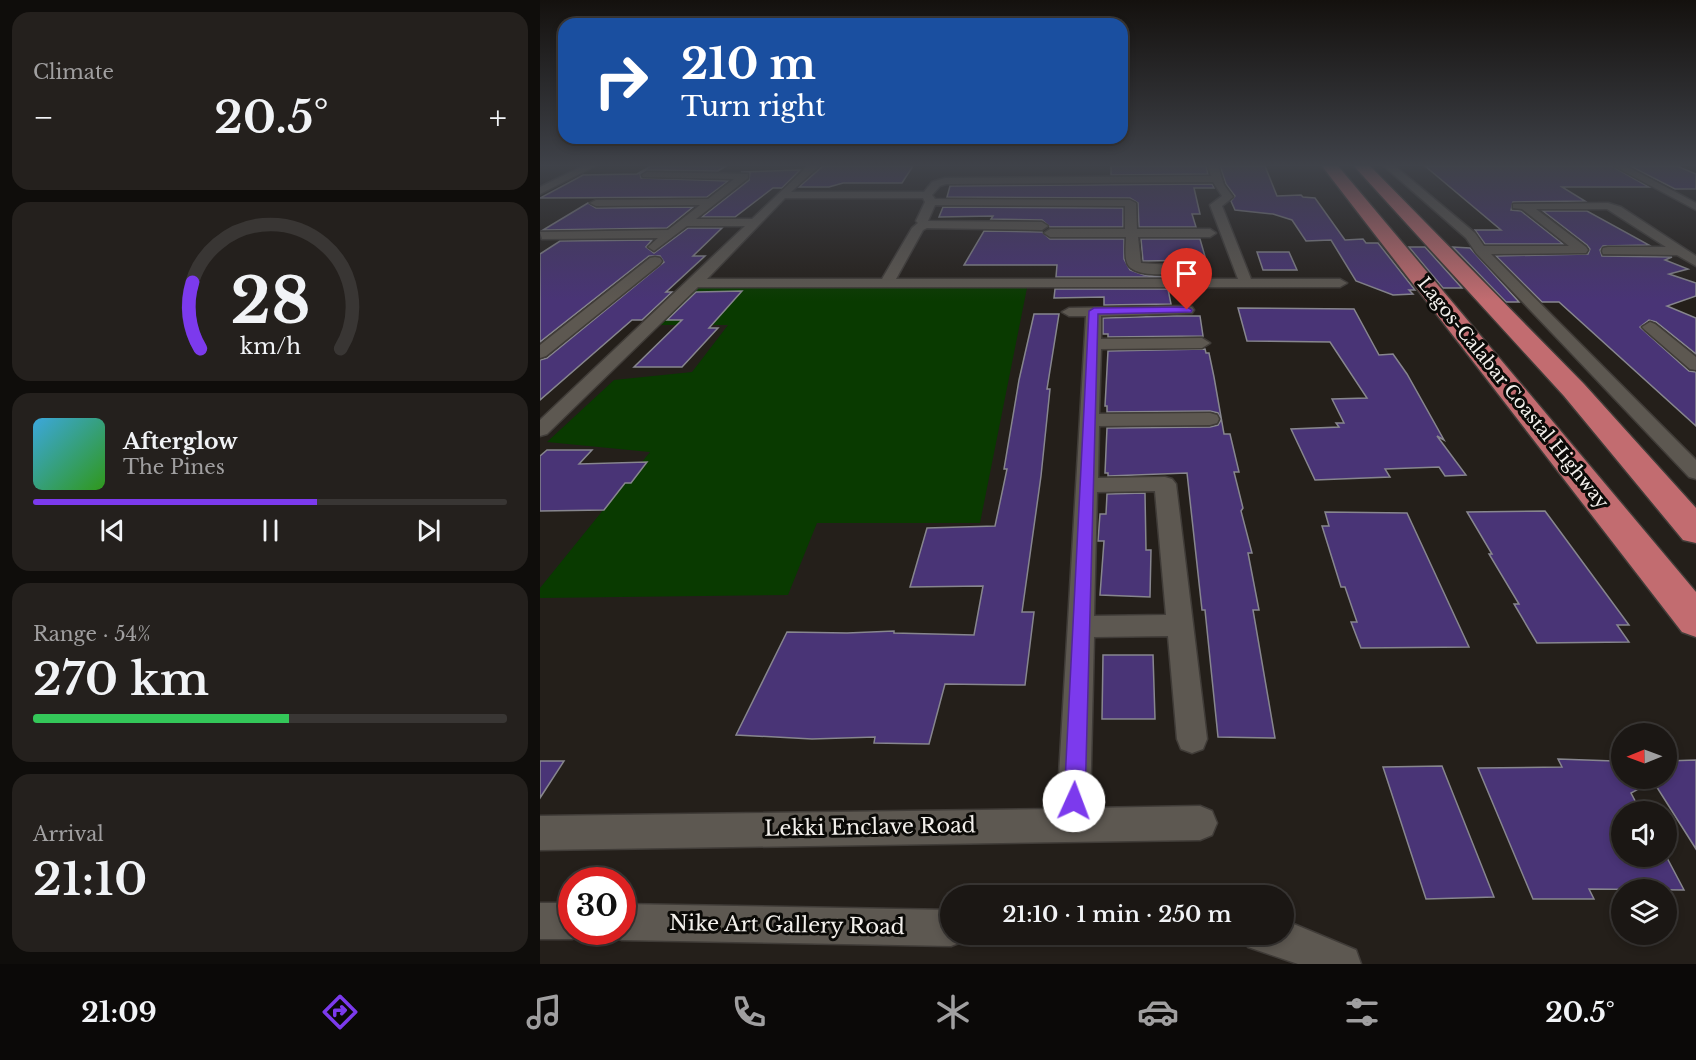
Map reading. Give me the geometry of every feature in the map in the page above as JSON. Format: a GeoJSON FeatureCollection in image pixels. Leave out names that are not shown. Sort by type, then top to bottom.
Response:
{"type":"FeatureCollection","features":[{"type":"Feature","properties":{"kind":"highway","name":"Lagos-Calabar Coastal Highway"},"geometry":{"type":"LineString","coordinates":[[1366,211],[1696,621]]}},
{"type":"Feature","properties":{"kind":"highway","name":"Lagos-Calabar Coastal Highway"},"geometry":{"type":"LineString","coordinates":[[1405,211],[1574,390],[1696,531]]}},
{"type":"Feature","properties":{"kind":"street"},"geometry":{"type":"LineString","coordinates":[[540,353],[655,254],[670,234],[700,211]]}},
{"type":"Feature","properties":{"kind":"street"},"geometry":{"type":"LineString","coordinates":[[540,430],[768,211]]}},
{"type":"Feature","properties":{"kind":"street"},"geometry":{"type":"LineString","coordinates":[[925,211],[922,221],[925,224]]}},
{"type":"Feature","properties":{"kind":"street"},"geometry":{"type":"LineString","coordinates":[[1130,211],[1133,262],[1140,268],[1221,270]]}},
{"type":"Feature","properties":{"kind":"street"},"geometry":{"type":"LineString","coordinates":[[1218,211],[1246,283]]}},
{"type":"Feature","properties":{"kind":"street"},"geometry":{"type":"LineString","coordinates":[[1442,211],[1471,236],[1480,250],[1696,472]]}},
{"type":"Feature","properties":{"kind":"street"},"geometry":{"type":"LineString","coordinates":[[1480,250],[1582,250],[1528,211]]}},
{"type":"Feature","properties":{"kind":"street"},"geometry":{"type":"LineString","coordinates":[[1620,211],[1696,262]]}},
{"type":"Feature","properties":{"kind":"street"},"geometry":{"type":"LineString","coordinates":[[685,223],[757,222]]}},
{"type":"Feature","properties":{"kind":"street"},"geometry":{"type":"LineString","coordinates":[[887,283],[918,228],[925,224],[1131,233],[1210,232]]}},
{"type":"Feature","properties":{"kind":"street"},"geometry":{"type":"LineString","coordinates":[[542,235],[670,234]]}},
{"type":"Feature","properties":{"kind":"street"},"geometry":{"type":"LineString","coordinates":[[1608,251],[1696,250]]}},
{"type":"Feature","properties":{"kind":"street"},"geometry":{"type":"LineString","coordinates":[[695,283],[1340,283]]}},
{"type":"Feature","properties":{"kind":"street"},"geometry":{"type":"LineString","coordinates":[[1069,312],[1187,310]]}},
{"type":"Feature","properties":{"kind":"street"},"geometry":{"type":"LineString","coordinates":[[1073,824],[1094,311]]}},
{"type":"Feature","properties":{"kind":"street"},"geometry":{"type":"LineString","coordinates":[[1650,327],[1696,365]]}},
{"type":"Feature","properties":{"kind":"street"},"geometry":{"type":"LineString","coordinates":[[1092,344],[1202,343]]}},
{"type":"Feature","properties":{"kind":"street"},"geometry":{"type":"LineString","coordinates":[[1089,420],[1210,419]]}},
{"type":"Feature","properties":{"kind":"street"},"geometry":{"type":"LineString","coordinates":[[1087,485],[1165,484],[1192,739]]}},
{"type":"Feature","properties":{"kind":"street"},"geometry":{"type":"LineString","coordinates":[[1081,627],[1180,626]]}},
{"type":"Feature","properties":{"kind":"street","name":"Lekki Enclave Road"},"geometry":{"type":"LineString","coordinates":[[540,833],[1200,823]]}},
{"type":"Feature","properties":{"kind":"street"},"geometry":{"type":"LineString","coordinates":[[540,921],[558,921]]}},
{"type":"Feature","properties":{"kind":"street","name":"Nike Art Gallery Road"},"geometry":{"type":"LineString","coordinates":[[636,922],[940,928]]}},
{"type":"Feature","properties":{"kind":"street"},"geometry":{"type":"LineString","coordinates":[[1294,943],[1342,964]]}},
{"type":"Feature","properties":{"kind":"green space"},"geometry":{"type":"Polygon","coordinates":[[[691,288],[1027,288],[980,523],[817,523],[788,595],[540,598],[540,588],[650,452],[547,442],[614,380],[692,372],[728,325],[658,325],[691,288]]]}},
{"type":"Feature","properties":{"kind":"building"},"geometry":{"type":"Polygon","coordinates":[[[575,211],[688,211],[667,228],[543,230],[575,211]]]}},
{"type":"Feature","properties":{"kind":"building"},"geometry":{"type":"Polygon","coordinates":[[[710,211],[743,211],[735,217],[702,217],[710,211]]]}},
{"type":"Feature","properties":{"kind":"building"},"geometry":{"type":"Polygon","coordinates":[[[941,211],[1123,211],[1123,227],[1050,227],[1042,220],[991,219],[993,216],[939,217],[941,211]]]}},
{"type":"Feature","properties":{"kind":"building"},"geometry":{"type":"Polygon","coordinates":[[[1138,211],[1199,211],[1200,214],[1192,214],[1196,227],[1139,227],[1138,211]]]}},
{"type":"Feature","properties":{"kind":"building"},"geometry":{"type":"Polygon","coordinates":[[[1244,211],[1324,211],[1345,240],[1363,239],[1366,243],[1378,243],[1415,290],[1409,290],[1413,294],[1393,295],[1356,281],[1331,240],[1306,241],[1292,220],[1273,214],[1244,211]]]}},
{"type":"Feature","properties":{"kind":"building"},"geometry":{"type":"Polygon","coordinates":[[[1478,211],[1521,211],[1563,244],[1485,244],[1475,230],[1501,230],[1478,211]]]}},
{"type":"Feature","properties":{"kind":"building"},"geometry":{"type":"Polygon","coordinates":[[[1543,211],[1587,211],[1649,245],[1603,246],[1600,250],[1602,256],[1672,257],[1665,260],[1688,269],[1669,274],[1696,283],[1696,296],[1667,306],[1696,318],[1696,354],[1656,322],[1649,320],[1640,327],[1689,371],[1696,372],[1696,426],[1559,302],[1542,302],[1496,256],[1588,254],[1590,249],[1587,245],[1543,211]]]}},
{"type":"Feature","properties":{"kind":"building"},"geometry":{"type":"Polygon","coordinates":[[[688,228],[722,228],[693,256],[705,256],[666,292],[672,292],[642,320],[632,320],[540,400],[540,360],[547,358],[664,262],[660,256],[649,256],[540,342],[540,254],[560,241],[652,240],[646,247],[654,253],[688,228]]]}},
{"type":"Feature","properties":{"kind":"building"},"geometry":{"type":"Polygon","coordinates":[[[984,231],[1042,232],[1050,239],[1124,239],[1124,259],[1130,270],[1144,275],[1166,277],[1056,277],[1057,265],[964,265],[984,231]]]}},
{"type":"Feature","properties":{"kind":"building"},"geometry":{"type":"Polygon","coordinates":[[[1141,239],[1200,239],[1206,260],[1143,261],[1141,239]]]}},
{"type":"Feature","properties":{"kind":"building"},"geometry":{"type":"Polygon","coordinates":[[[1409,247],[1425,247],[1462,288],[1443,288],[1409,247]]]}},
{"type":"Feature","properties":{"kind":"building"},"geometry":{"type":"Polygon","coordinates":[[[1453,247],[1470,248],[1519,302],[1506,302],[1453,247]]]}},
{"type":"Feature","properties":{"kind":"building"},"geometry":{"type":"Polygon","coordinates":[[[1257,252],[1289,252],[1297,270],[1263,270],[1257,252]]]}},
{"type":"Feature","properties":{"kind":"building"},"geometry":{"type":"Polygon","coordinates":[[[1055,289],[1168,289],[1171,304],[1104,305],[1104,297],[1054,298],[1055,289]]]}},
{"type":"Feature","properties":{"kind":"building"},"geometry":{"type":"Polygon","coordinates":[[[742,291],[709,328],[718,328],[682,367],[634,367],[682,320],[667,320],[696,292],[742,291]]]}},
{"type":"Feature","properties":{"kind":"building"},"geometry":{"type":"Polygon","coordinates":[[[1238,308],[1354,309],[1379,355],[1393,354],[1407,374],[1444,440],[1437,436],[1466,475],[1445,476],[1439,467],[1385,469],[1390,477],[1315,480],[1291,429],[1339,427],[1336,423],[1344,423],[1332,399],[1367,398],[1330,342],[1247,341],[1238,308]]]}},
{"type":"Feature","properties":{"kind":"building"},"geometry":{"type":"Polygon","coordinates":[[[1034,314],[1059,314],[1047,389],[1050,389],[1041,476],[1022,612],[1034,612],[1025,685],[945,684],[929,744],[874,743],[875,737],[812,739],[736,735],[787,632],[894,631],[894,633],[974,635],[983,586],[910,587],[927,528],[995,526],[1007,469],[1004,469],[1019,380],[1034,314]]]}},
{"type":"Feature","properties":{"kind":"building"},"geometry":{"type":"Polygon","coordinates":[[[1200,316],[1203,336],[1108,337],[1108,334],[1103,334],[1103,318],[1200,316]]]}},
{"type":"Feature","properties":{"kind":"building"},"geometry":{"type":"Polygon","coordinates":[[[1205,349],[1206,353],[1209,353],[1224,434],[1230,434],[1239,472],[1234,472],[1252,553],[1248,553],[1259,610],[1253,610],[1275,738],[1218,737],[1205,610],[1202,610],[1187,473],[1108,476],[1108,473],[1105,473],[1107,428],[1210,427],[1218,425],[1221,420],[1218,413],[1210,411],[1107,412],[1107,406],[1105,406],[1108,351],[1205,349]]]}},
{"type":"Feature","properties":{"kind":"building"},"geometry":{"type":"Polygon","coordinates":[[[547,450],[592,450],[579,464],[647,462],[631,483],[625,483],[604,510],[540,511],[540,456],[547,450]]]}},
{"type":"Feature","properties":{"kind":"building"},"geometry":{"type":"Polygon","coordinates":[[[1145,493],[1146,550],[1151,550],[1150,597],[1100,595],[1104,541],[1098,541],[1100,514],[1106,514],[1107,494],[1145,493]]]}},
{"type":"Feature","properties":{"kind":"building"},"geometry":{"type":"Polygon","coordinates":[[[1545,511],[1629,625],[1617,625],[1629,642],[1537,643],[1514,604],[1519,604],[1467,512],[1545,511]]]}},
{"type":"Feature","properties":{"kind":"building"},"geometry":{"type":"Polygon","coordinates":[[[1325,512],[1407,513],[1469,647],[1361,648],[1351,622],[1357,622],[1345,587],[1341,587],[1322,526],[1329,526],[1325,512]]]}},
{"type":"Feature","properties":{"kind":"building"},"geometry":{"type":"Polygon","coordinates":[[[1103,655],[1153,655],[1155,719],[1102,719],[1103,655]]]}},
{"type":"Feature","properties":{"kind":"building"},"geometry":{"type":"Polygon","coordinates":[[[1558,759],[1611,761],[1611,789],[1638,789],[1631,793],[1635,801],[1611,801],[1611,867],[1672,867],[1684,890],[1677,890],[1677,879],[1611,879],[1611,889],[1589,889],[1594,899],[1533,899],[1478,768],[1562,767],[1558,759]]]}},
{"type":"Feature","properties":{"kind":"building"},"geometry":{"type":"Polygon","coordinates":[[[1696,760],[1696,849],[1677,819],[1677,801],[1666,801],[1658,789],[1677,789],[1677,761],[1696,760]]]}},
{"type":"Feature","properties":{"kind":"building"},"geometry":{"type":"Polygon","coordinates":[[[540,761],[564,761],[540,798],[540,761]]]}},
{"type":"Feature","properties":{"kind":"building"},"geometry":{"type":"Polygon","coordinates":[[[1442,766],[1494,897],[1426,899],[1383,767],[1442,766]]]}},
{"type":"Feature","properties":{"kind":"route"},"geometry":{"type":"LineString","coordinates":[[1074,801],[1094,311],[1187,310]]}}]}
